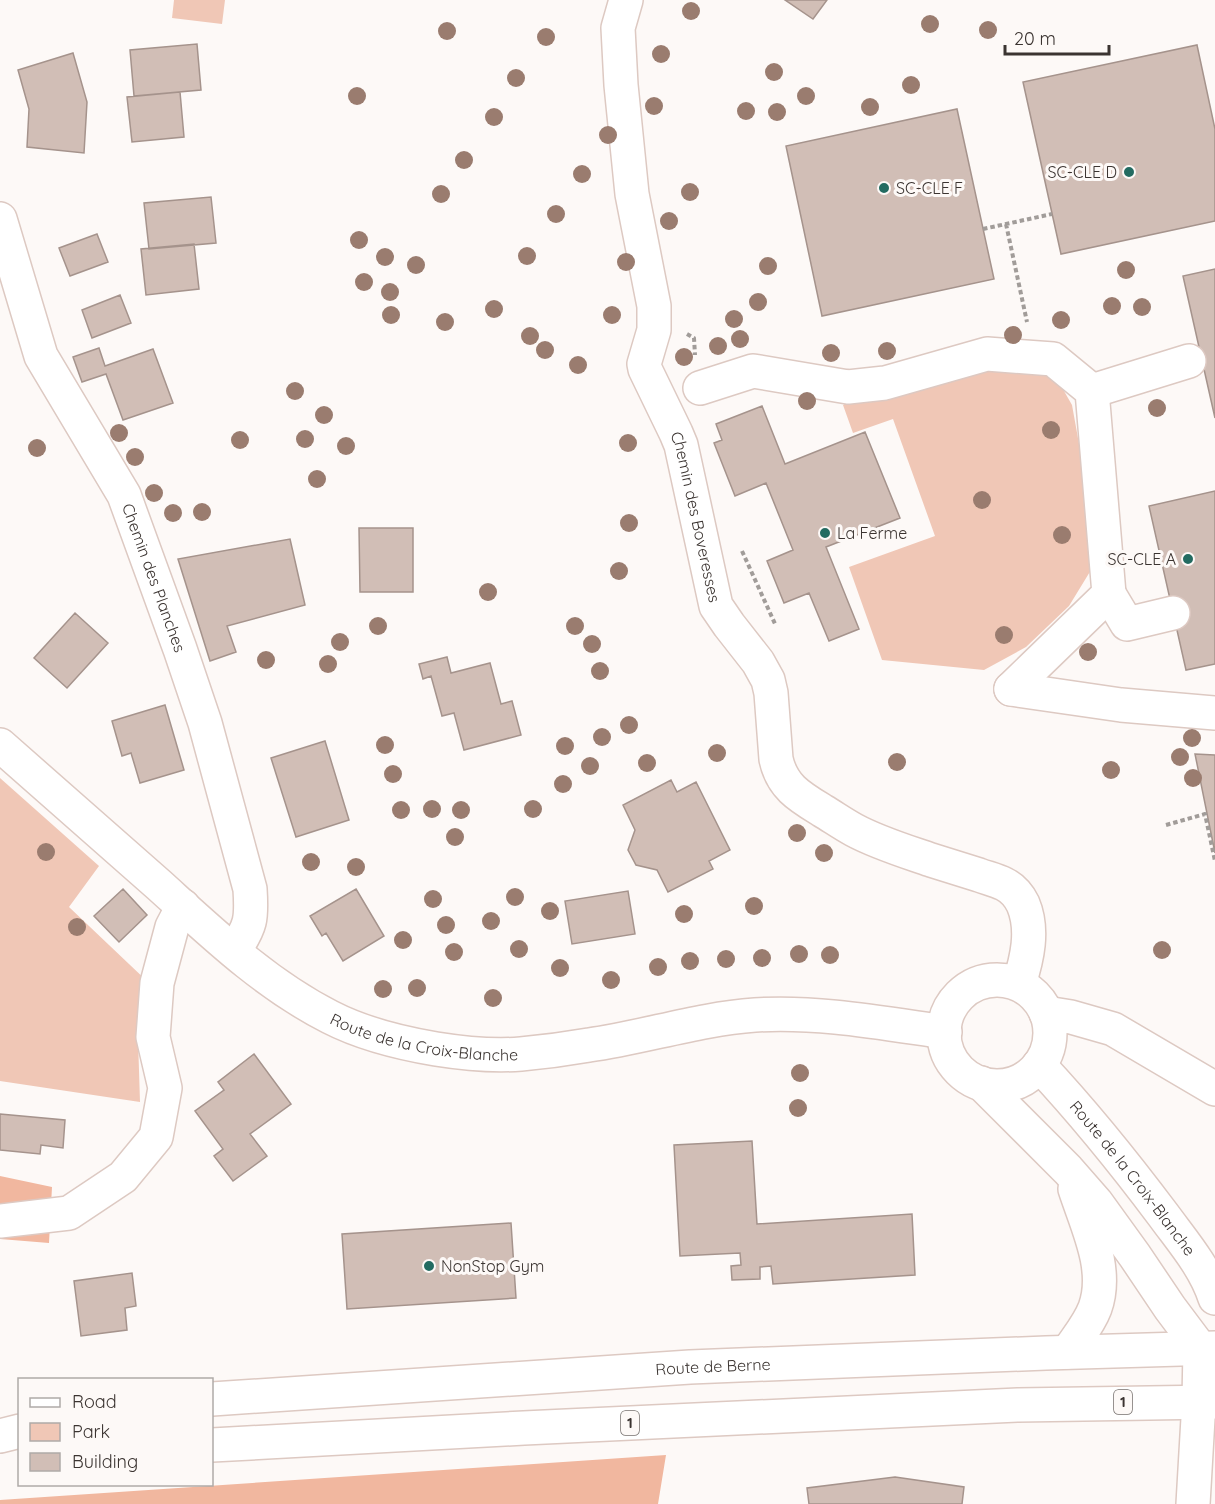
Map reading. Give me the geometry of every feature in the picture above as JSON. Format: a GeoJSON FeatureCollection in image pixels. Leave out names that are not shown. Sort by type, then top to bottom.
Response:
{"type":"FeatureCollection","features":[{"type":"Feature","properties":{"kind":"street","name":"Chemin des Boveresses"},"geometry":{"type":"LineString","coordinates":[[626,0],[618,27],[621,85],[632,194],[654,306],[654,330],[644,364],[681,446],[716,606],[759,662],[768,680],[778,768],[789,788],[855,831],[904,851],[1009,887],[1023,904],[1027,921],[1029,945],[1019,984]]}},
{"type":"Feature","properties":{"kind":"street","name":"Chemin des Planches"},"geometry":{"type":"LineString","coordinates":[[0,219],[41,356],[124,495],[205,723],[250,889],[252,911],[247,932],[234,951]]}},
{"type":"Feature","properties":{"kind":"street"},"geometry":{"type":"LineString","coordinates":[[700,388],[753,371],[848,387],[885,383],[987,354],[1053,359],[1092,391],[1109,594],[1127,624],[1173,613]]}},
{"type":"Feature","properties":{"kind":"street"},"geometry":{"type":"LineString","coordinates":[[1092,391],[1189,361]]}},
{"type":"Feature","properties":{"kind":"street"},"geometry":{"type":"LineString","coordinates":[[1109,594],[1011,689],[1121,705],[1215,713]]}},
{"type":"Feature","properties":{"kind":"street","name":"Route de la Croix-Blanche"},"geometry":{"type":"LineString","coordinates":[[0,745],[269,980],[332,1018],[372,1034],[413,1045],[456,1052],[518,1054],[590,1045],[710,1020],[754,1015],[814,1016],[945,1032]]}},
{"type":"Feature","properties":{"kind":"street"},"geometry":{"type":"LineString","coordinates":[[0,1221],[69,1214],[123,1177],[156,1137],[165,1088],[153,1037],[158,983],[172,927],[183,906]]}},
{"type":"Feature","properties":{"kind":"street"},"geometry":{"type":"LineString","coordinates":[[991,981],[1008,981],[1019,984],[1040,1001],[1046,1013],[1050,1034],[1045,1056],[1031,1073],[1013,1083],[991,1085],[970,1078],[954,1064],[945,1043],[946,1021],[950,1010],[964,991],[974,985],[991,981]]}},
{"type":"Feature","properties":{"kind":"street"},"geometry":{"type":"LineString","coordinates":[[1046,1013],[1071,1017],[1113,1029],[1215,1089]]}},
{"type":"Feature","properties":{"kind":"street","name":"Route de la Croix-Blanche"},"geometry":{"type":"LineString","coordinates":[[1039,1065],[1130,1171],[1190,1250],[1210,1283],[1215,1298]]}},
{"type":"Feature","properties":{"kind":"street"},"geometry":{"type":"LineString","coordinates":[[981,1083],[1068,1170],[1096,1202],[1170,1308],[1208,1348]]}},
{"type":"Feature","properties":{"kind":"street"},"geometry":{"type":"LineString","coordinates":[[1068,1170],[1097,1256],[1101,1284],[1090,1318],[1068,1352]]}},
{"type":"Feature","properties":{"kind":"street"},"geometry":{"type":"LineString","coordinates":[[1193,1504],[1210,1395],[1208,1348],[1215,1312]]}},
{"type":"Feature","properties":{"kind":"street","name":"Route de Berne"},"geometry":{"type":"LineString","coordinates":[[213,1399],[679,1368],[1208,1348]]}},
{"type":"Feature","properties":{"kind":"street","name":"1"},"geometry":{"type":"LineString","coordinates":[[213,1446],[1210,1395]]}},
{"type":"Feature","properties":{"kind":"street"},"geometry":{"type":"LineString","coordinates":[[0,1436],[18,1432]]}},
{"type":"Feature","properties":{"kind":"street"},"geometry":{"type":"LineString","coordinates":[[0,1446],[18,1447]]}},
{"type":"Feature","properties":{"kind":"path"},"geometry":{"type":"LineString","coordinates":[[983,229],[1052,214]]}},
{"type":"Feature","properties":{"kind":"path"},"geometry":{"type":"LineString","coordinates":[[1006,224],[1035,358]]}},
{"type":"Feature","properties":{"kind":"path"},"geometry":{"type":"LineString","coordinates":[[1166,825],[1205,814],[1215,861]]}},
{"type":"Feature","properties":{"kind":"green space"},"geometry":{"type":"Polygon","coordinates":[[[174,0],[225,0],[222,24],[172,18],[174,0]]]}},
{"type":"Feature","properties":{"kind":"green space"},"geometry":{"type":"Polygon","coordinates":[[[1013,367],[1056,377],[1072,405],[1087,488],[1091,570],[1069,606],[1026,647],[984,670],[882,660],[849,567],[935,536],[893,419],[853,433],[843,405],[851,400],[874,401],[900,389],[962,370],[1013,367]]]}},
{"type":"Feature","properties":{"kind":"green space"},"geometry":{"type":"Polygon","coordinates":[[[0,778],[99,866],[69,907],[149,983],[138,1039],[140,1102],[0,1081],[0,778]]]}},
{"type":"Feature","properties":{"kind":"shaded area"},"geometry":{"type":"Polygon","coordinates":[[[0,1176],[52,1187],[49,1243],[0,1239],[0,1176]]]}},
{"type":"Feature","properties":{"kind":"shaded area"},"geometry":{"type":"Polygon","coordinates":[[[666,1455],[658,1504],[0,1504],[0,1500],[666,1455]]]}},
{"type":"Feature","properties":{"kind":"building"},"geometry":{"type":"Polygon","coordinates":[[[785,0],[827,0],[813,19],[785,0]]]}},
{"type":"Feature","properties":{"kind":"building"},"geometry":{"type":"Polygon","coordinates":[[[197,44],[201,90],[134,96],[130,50],[197,44]]]}},
{"type":"Feature","properties":{"kind":"building","name":"SC-CLE D"},"geometry":{"type":"Polygon","coordinates":[[[1197,45],[1215,129],[1215,221],[1061,254],[1023,82],[1197,45]]]}},
{"type":"Feature","properties":{"kind":"building"},"geometry":{"type":"Polygon","coordinates":[[[73,53],[87,102],[84,153],[27,147],[29,109],[18,70],[73,53]]]}},
{"type":"Feature","properties":{"kind":"building"},"geometry":{"type":"Polygon","coordinates":[[[180,92],[184,137],[132,142],[127,97],[180,92]]]}},
{"type":"Feature","properties":{"kind":"building","name":"SC-CLE F"},"geometry":{"type":"Polygon","coordinates":[[[957,109],[994,279],[822,316],[786,146],[957,109]]]}},
{"type":"Feature","properties":{"kind":"building"},"geometry":{"type":"Polygon","coordinates":[[[211,197],[216,243],[149,249],[144,203],[211,197]]]}},
{"type":"Feature","properties":{"kind":"building"},"geometry":{"type":"Polygon","coordinates":[[[97,234],[108,262],[70,276],[59,248],[97,234]]]}},
{"type":"Feature","properties":{"kind":"building"},"geometry":{"type":"Polygon","coordinates":[[[194,244],[199,289],[146,295],[141,249],[194,244]]]}},
{"type":"Feature","properties":{"kind":"building"},"geometry":{"type":"Polygon","coordinates":[[[1215,269],[1215,418],[1183,276],[1215,269]]]}},
{"type":"Feature","properties":{"kind":"building"},"geometry":{"type":"Polygon","coordinates":[[[120,295],[131,323],[92,338],[82,310],[120,295]]]}},
{"type":"Feature","properties":{"kind":"building"},"geometry":{"type":"Polygon","coordinates":[[[99,348],[105,366],[153,349],[173,403],[123,420],[106,374],[82,382],[73,357],[99,348]]]}},
{"type":"Feature","properties":{"kind":"building","name":"La Ferme"},"geometry":{"type":"Polygon","coordinates":[[[762,406],[785,464],[865,432],[900,518],[826,547],[859,629],[829,641],[809,593],[784,603],[767,561],[793,550],[766,483],[735,496],[714,443],[722,440],[716,424],[762,406]]]}},
{"type":"Feature","properties":{"kind":"building","name":"SC-CLE A"},"geometry":{"type":"Polygon","coordinates":[[[1215,491],[1215,664],[1186,670],[1149,506],[1215,491]]]}},
{"type":"Feature","properties":{"kind":"building"},"geometry":{"type":"Polygon","coordinates":[[[359,528],[413,528],[413,592],[360,592],[359,528]]]}},
{"type":"Feature","properties":{"kind":"building"},"geometry":{"type":"Polygon","coordinates":[[[290,539],[305,605],[227,626],[236,652],[210,661],[178,559],[290,539]]]}},
{"type":"Feature","properties":{"kind":"building"},"geometry":{"type":"Polygon","coordinates":[[[75,613],[108,643],[67,688],[34,658],[75,613]]]}},
{"type":"Feature","properties":{"kind":"building"},"geometry":{"type":"Polygon","coordinates":[[[447,657],[451,673],[490,663],[501,704],[512,701],[521,735],[464,750],[454,713],[442,716],[431,676],[423,679],[419,664],[447,657]]]}},
{"type":"Feature","properties":{"kind":"building"},"geometry":{"type":"Polygon","coordinates":[[[165,705],[184,770],[140,783],[131,753],[122,756],[112,721],[165,705]]]}},
{"type":"Feature","properties":{"kind":"building"},"geometry":{"type":"Polygon","coordinates":[[[325,741],[349,820],[296,837],[271,758],[325,741]]]}},
{"type":"Feature","properties":{"kind":"building"},"geometry":{"type":"Polygon","coordinates":[[[1195,754],[1215,755],[1215,853],[1195,754]]]}},
{"type":"Feature","properties":{"kind":"building"},"geometry":{"type":"Polygon","coordinates":[[[671,780],[677,792],[696,782],[730,850],[709,861],[713,869],[668,892],[657,870],[636,865],[628,850],[635,830],[623,805],[671,780]]]}},
{"type":"Feature","properties":{"kind":"building"},"geometry":{"type":"Polygon","coordinates":[[[123,889],[147,915],[119,942],[94,916],[123,889]]]}},
{"type":"Feature","properties":{"kind":"building"},"geometry":{"type":"Polygon","coordinates":[[[356,889],[384,936],[343,961],[326,933],[322,936],[310,916],[356,889]]]}},
{"type":"Feature","properties":{"kind":"building"},"geometry":{"type":"Polygon","coordinates":[[[628,891],[635,934],[572,944],[565,901],[628,891]]]}},
{"type":"Feature","properties":{"kind":"building"},"geometry":{"type":"Polygon","coordinates":[[[254,1054],[291,1104],[250,1134],[267,1156],[233,1181],[214,1156],[223,1149],[195,1111],[224,1090],[218,1082],[254,1054]]]}},
{"type":"Feature","properties":{"kind":"building"},"geometry":{"type":"Polygon","coordinates":[[[0,1114],[65,1120],[63,1148],[41,1145],[40,1154],[0,1150],[0,1114]]]}},
{"type":"Feature","properties":{"kind":"building"},"geometry":{"type":"Polygon","coordinates":[[[752,1141],[757,1224],[912,1214],[915,1275],[773,1284],[771,1266],[760,1267],[760,1279],[732,1280],[731,1266],[741,1265],[740,1253],[680,1256],[674,1145],[752,1141]]]}},
{"type":"Feature","properties":{"kind":"building","name":"NonStop Gym"},"geometry":{"type":"Polygon","coordinates":[[[511,1223],[516,1298],[347,1309],[342,1234],[511,1223]]]}},
{"type":"Feature","properties":{"kind":"building"},"geometry":{"type":"Polygon","coordinates":[[[132,1273],[136,1306],[125,1308],[127,1330],[81,1336],[74,1281],[132,1273]]]}},
{"type":"Feature","properties":{"kind":"building"},"geometry":{"type":"Polygon","coordinates":[[[895,1477],[964,1487],[962,1504],[809,1504],[807,1488],[895,1477]]]}},
{"type":"Feature","properties":{"kind":"place","name":"SC-CLE D"},"geometry":{"type":"Point","coordinates":[1129,172]}},
{"type":"Feature","properties":{"kind":"place","name":"SC-CLE F"},"geometry":{"type":"Point","coordinates":[884,188]}},
{"type":"Feature","properties":{"kind":"place","name":"La Ferme"},"geometry":{"type":"Point","coordinates":[825,533]}},
{"type":"Feature","properties":{"kind":"place","name":"SC-CLE A"},"geometry":{"type":"Point","coordinates":[1188,559]}},
{"type":"Feature","properties":{"kind":"place","name":"NonStop Gym"},"geometry":{"type":"Point","coordinates":[429,1266]}}]}
